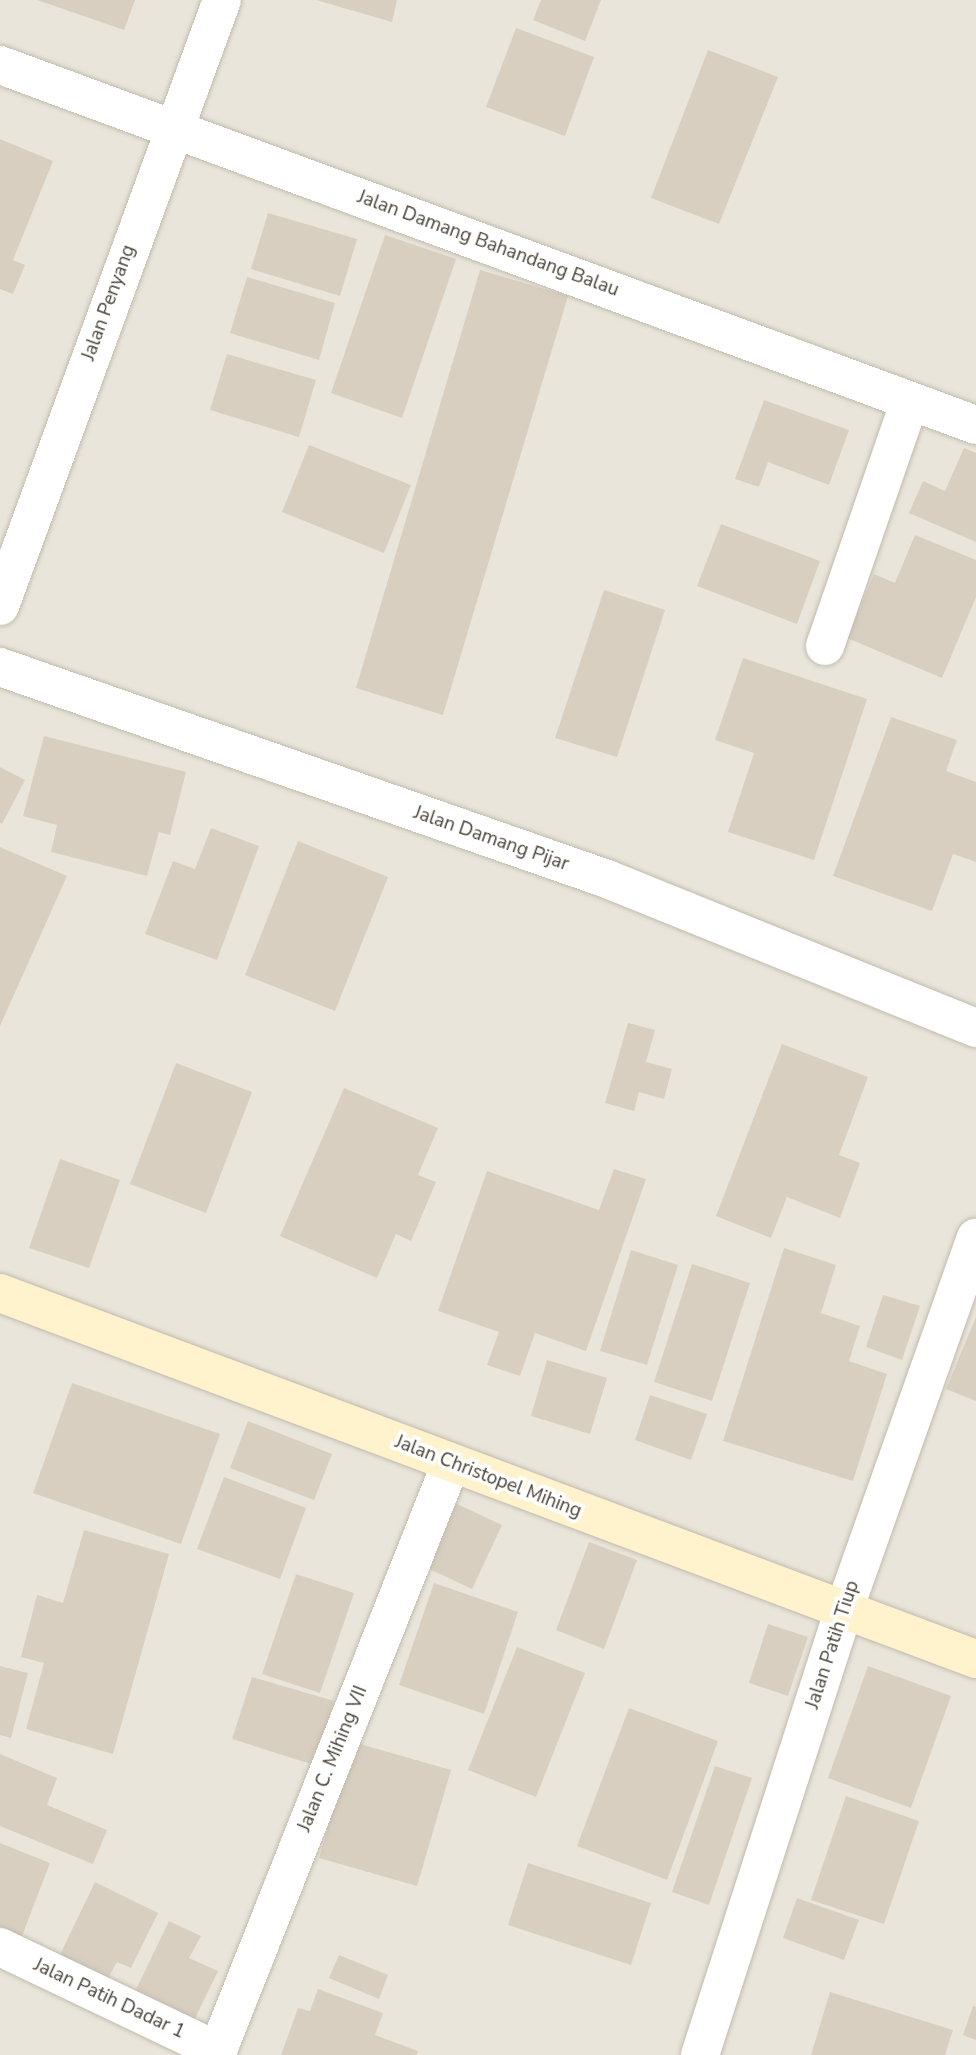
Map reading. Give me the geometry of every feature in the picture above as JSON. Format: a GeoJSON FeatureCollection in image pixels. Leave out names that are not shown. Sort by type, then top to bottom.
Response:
{"type":"FeatureCollection","features":[{"type":"Feature","properties":{"kind":"street","name":"Jalan Penyang"},"geometry":{"type":"LineString","coordinates":[[0,606],[172,126],[222,0]]}},
{"type":"Feature","properties":{"kind":"street","name":"Jalan Damang Bahandang Balau"},"geometry":{"type":"LineString","coordinates":[[0,65],[172,126],[976,425]]}},
{"type":"Feature","properties":{"kind":"street"},"geometry":{"type":"LineString","coordinates":[[825,646],[910,401]]}},
{"type":"Feature","properties":{"kind":"street","name":"Jalan Damang Pijar"},"geometry":{"type":"LineString","coordinates":[[0,667],[607,879],[976,1028]]}},
{"type":"Feature","properties":{"kind":"street","name":"Jalan Patih Tiup"},"geometry":{"type":"LineString","coordinates":[[700,2055],[844,1610],[976,1238]]}},
{"type":"Feature","properties":{"kind":"street","name":"Jalan Christopel Mihing"},"geometry":{"type":"LineString","coordinates":[[0,1293],[976,1659]]}},
{"type":"Feature","properties":{"kind":"street","name":"Jalan C. Mihing VII"},"geometry":{"type":"LineString","coordinates":[[217,2053],[451,1463]]}},
{"type":"Feature","properties":{"kind":"street","name":"Jalan Patih Dadar 1"},"geometry":{"type":"LineString","coordinates":[[0,1947],[217,2053]]}},
{"type":"Feature","properties":{"kind":"shaded area"},"geometry":{"type":"Polygon","coordinates":[[[0,0],[976,0],[976,2055],[0,2055],[0,0]]]}},
{"type":"Feature","properties":{"kind":"building"},"geometry":{"type":"Polygon","coordinates":[[[37,0],[135,0],[124,30],[37,0]]]}},
{"type":"Feature","properties":{"kind":"building"},"geometry":{"type":"Polygon","coordinates":[[[316,0],[397,0],[392,22],[316,0]]]}},
{"type":"Feature","properties":{"kind":"building"},"geometry":{"type":"Polygon","coordinates":[[[541,0],[601,0],[585,41],[533,20],[541,0]]]}},
{"type":"Feature","properties":{"kind":"building"},"geometry":{"type":"Polygon","coordinates":[[[516,28],[594,57],[565,136],[486,107],[516,28]]]}},
{"type":"Feature","properties":{"kind":"building"},"geometry":{"type":"Polygon","coordinates":[[[708,50],[778,77],[719,224],[651,198],[708,50]]]}},
{"type":"Feature","properties":{"kind":"building"},"geometry":{"type":"Polygon","coordinates":[[[0,139],[53,161],[13,260],[25,265],[13,294],[0,289],[0,139]]]}},
{"type":"Feature","properties":{"kind":"building"},"geometry":{"type":"Polygon","coordinates":[[[268,213],[357,239],[340,296],[251,269],[268,213]]]}},
{"type":"Feature","properties":{"kind":"building"},"geometry":{"type":"Polygon","coordinates":[[[385,235],[456,259],[402,418],[331,393],[385,235]]]}},
{"type":"Feature","properties":{"kind":"building"},"geometry":{"type":"Polygon","coordinates":[[[480,270],[568,296],[443,715],[356,688],[480,270]]]}},
{"type":"Feature","properties":{"kind":"building"},"geometry":{"type":"Polygon","coordinates":[[[247,277],[335,303],[319,360],[230,333],[247,277]]]}},
{"type":"Feature","properties":{"kind":"building"},"geometry":{"type":"Polygon","coordinates":[[[227,354],[316,380],[299,437],[210,410],[227,354]]]}},
{"type":"Feature","properties":{"kind":"building"},"geometry":{"type":"Polygon","coordinates":[[[764,400],[849,430],[829,485],[768,462],[759,487],[735,479],[764,400]]]}},
{"type":"Feature","properties":{"kind":"building"},"geometry":{"type":"Polygon","coordinates":[[[309,445],[411,485],[384,553],[282,512],[309,445]]]}},
{"type":"Feature","properties":{"kind":"building"},"geometry":{"type":"Polygon","coordinates":[[[964,448],[976,453],[976,542],[909,513],[923,481],[945,491],[964,448]]]}},
{"type":"Feature","properties":{"kind":"building"},"geometry":{"type":"Polygon","coordinates":[[[721,524],[820,561],[797,624],[697,586],[721,524]]]}},
{"type":"Feature","properties":{"kind":"building"},"geometry":{"type":"Polygon","coordinates":[[[915,535],[976,560],[976,597],[942,678],[847,638],[874,574],[895,583],[915,535]]]}},
{"type":"Feature","properties":{"kind":"building"},"geometry":{"type":"Polygon","coordinates":[[[604,590],[665,610],[617,757],[555,738],[604,590]]]}},
{"type":"Feature","properties":{"kind":"building"},"geometry":{"type":"Polygon","coordinates":[[[743,658],[867,699],[814,860],[728,832],[754,753],[715,740],[743,658]]]}},
{"type":"Feature","properties":{"kind":"building"},"geometry":{"type":"Polygon","coordinates":[[[891,717],[957,740],[946,771],[976,782],[976,862],[953,854],[932,911],[833,876],[891,717]]]}},
{"type":"Feature","properties":{"kind":"building"},"geometry":{"type":"Polygon","coordinates":[[[44,736],[186,772],[170,835],[159,832],[147,876],[51,852],[57,825],[23,816],[44,736]]]}},
{"type":"Feature","properties":{"kind":"building"},"geometry":{"type":"Polygon","coordinates":[[[0,767],[25,780],[2,824],[0,823],[0,767]]]}},
{"type":"Feature","properties":{"kind":"building"},"geometry":{"type":"Polygon","coordinates":[[[211,828],[259,846],[217,960],[145,934],[173,861],[195,869],[211,828]]]}},
{"type":"Feature","properties":{"kind":"building"},"geometry":{"type":"Polygon","coordinates":[[[298,841],[388,877],[335,1011],[245,975],[298,841]]]}},
{"type":"Feature","properties":{"kind":"building"},"geometry":{"type":"Polygon","coordinates":[[[0,847],[67,876],[0,1026],[0,847]]]}},
{"type":"Feature","properties":{"kind":"building"},"geometry":{"type":"Polygon","coordinates":[[[628,1023],[655,1030],[646,1062],[672,1069],[664,1099],[639,1092],[634,1111],[605,1103],[628,1023]]]}},
{"type":"Feature","properties":{"kind":"building"},"geometry":{"type":"Polygon","coordinates":[[[782,1044],[868,1077],[839,1155],[860,1163],[840,1218],[787,1197],[771,1238],[716,1216],[782,1044]]]}},
{"type":"Feature","properties":{"kind":"building"},"geometry":{"type":"Polygon","coordinates":[[[176,1063],[252,1092],[206,1213],[130,1184],[176,1063]]]}},
{"type":"Feature","properties":{"kind":"building"},"geometry":{"type":"Polygon","coordinates":[[[344,1088],[438,1128],[418,1175],[436,1182],[411,1241],[396,1234],[377,1278],[280,1236],[344,1088]]]}},
{"type":"Feature","properties":{"kind":"building"},"geometry":{"type":"Polygon","coordinates":[[[60,1159],[120,1180],[89,1268],[29,1248],[60,1159]]]}},
{"type":"Feature","properties":{"kind":"building"},"geometry":{"type":"Polygon","coordinates":[[[614,1169],[646,1179],[586,1351],[535,1333],[520,1376],[487,1365],[499,1332],[438,1311],[487,1171],[599,1210],[614,1169]]]}},
{"type":"Feature","properties":{"kind":"building"},"geometry":{"type":"Polygon","coordinates":[[[784,1248],[836,1265],[821,1313],[860,1326],[849,1361],[887,1374],[853,1481],[723,1441],[784,1248]]]}},
{"type":"Feature","properties":{"kind":"building"},"geometry":{"type":"Polygon","coordinates":[[[631,1250],[678,1265],[647,1365],[600,1351],[631,1250]]]}},
{"type":"Feature","properties":{"kind":"building"},"geometry":{"type":"Polygon","coordinates":[[[692,1264],[750,1283],[712,1401],[654,1382],[692,1264]]]}},
{"type":"Feature","properties":{"kind":"building"},"geometry":{"type":"Polygon","coordinates":[[[883,1295],[920,1306],[902,1360],[866,1347],[883,1295]]]}},
{"type":"Feature","properties":{"kind":"building"},"geometry":{"type":"Polygon","coordinates":[[[976,1317],[976,1401],[946,1389],[976,1317]]]}},
{"type":"Feature","properties":{"kind":"building"},"geometry":{"type":"Polygon","coordinates":[[[547,1360],[607,1378],[590,1434],[531,1416],[547,1360]]]}},
{"type":"Feature","properties":{"kind":"building"},"geometry":{"type":"Polygon","coordinates":[[[72,1383],[220,1434],[181,1544],[33,1493],[72,1383]]]}},
{"type":"Feature","properties":{"kind":"building"},"geometry":{"type":"Polygon","coordinates":[[[650,1395],[707,1414],[691,1460],[635,1440],[650,1395]]]}},
{"type":"Feature","properties":{"kind":"building"},"geometry":{"type":"Polygon","coordinates":[[[248,1421],[332,1454],[314,1500],[230,1468],[248,1421]]]}},
{"type":"Feature","properties":{"kind":"building"},"geometry":{"type":"Polygon","coordinates":[[[224,1477],[306,1508],[280,1579],[197,1549],[224,1477]]]}},
{"type":"Feature","properties":{"kind":"building"},"geometry":{"type":"Polygon","coordinates":[[[455,1503],[502,1525],[472,1589],[425,1567],[455,1503]]]}},
{"type":"Feature","properties":{"kind":"building"},"geometry":{"type":"Polygon","coordinates":[[[84,1530],[169,1554],[113,1754],[26,1729],[44,1663],[21,1657],[37,1595],[63,1603],[84,1530]]]}},
{"type":"Feature","properties":{"kind":"building"},"geometry":{"type":"Polygon","coordinates":[[[589,1542],[637,1560],[604,1649],[556,1630],[589,1542]]]}},
{"type":"Feature","properties":{"kind":"building"},"geometry":{"type":"Polygon","coordinates":[[[296,1574],[354,1593],[320,1693],[262,1674],[296,1574]]]}},
{"type":"Feature","properties":{"kind":"building"},"geometry":{"type":"Polygon","coordinates":[[[434,1583],[518,1612],[484,1714],[399,1685],[434,1583]]]}},
{"type":"Feature","properties":{"kind":"building"},"geometry":{"type":"Polygon","coordinates":[[[768,1624],[808,1637],[788,1696],[749,1683],[768,1624]]]}},
{"type":"Feature","properties":{"kind":"building"},"geometry":{"type":"Polygon","coordinates":[[[517,1647],[585,1673],[536,1797],[468,1770],[517,1647]]]}},
{"type":"Feature","properties":{"kind":"building"},"geometry":{"type":"Polygon","coordinates":[[[0,1666],[28,1673],[11,1738],[0,1735],[0,1666]]]}},
{"type":"Feature","properties":{"kind":"building"},"geometry":{"type":"Polygon","coordinates":[[[868,1666],[951,1696],[911,1808],[828,1778],[868,1666]]]}},
{"type":"Feature","properties":{"kind":"building"},"geometry":{"type":"Polygon","coordinates":[[[252,1677],[334,1701],[314,1765],[232,1739],[252,1677]]]}},
{"type":"Feature","properties":{"kind":"building"},"geometry":{"type":"Polygon","coordinates":[[[629,1708],[718,1741],[667,1880],[577,1846],[629,1708]]]}},
{"type":"Feature","properties":{"kind":"building"},"geometry":{"type":"Polygon","coordinates":[[[353,1742],[451,1770],[417,1886],[319,1858],[353,1742]]]}},
{"type":"Feature","properties":{"kind":"building"},"geometry":{"type":"Polygon","coordinates":[[[0,1754],[57,1778],[47,1805],[107,1830],[93,1864],[0,1826],[0,1754]]]}},
{"type":"Feature","properties":{"kind":"building"},"geometry":{"type":"Polygon","coordinates":[[[715,1766],[752,1778],[709,1905],[672,1892],[715,1766]]]}},
{"type":"Feature","properties":{"kind":"building"},"geometry":{"type":"Polygon","coordinates":[[[846,1796],[919,1821],[884,1924],[811,1900],[846,1796]]]}},
{"type":"Feature","properties":{"kind":"building"},"geometry":{"type":"Polygon","coordinates":[[[0,1843],[50,1863],[20,1941],[0,1933],[0,1843]]]}},
{"type":"Feature","properties":{"kind":"building"},"geometry":{"type":"Polygon","coordinates":[[[528,1863],[651,1903],[631,1965],[508,1925],[528,1863]]]}},
{"type":"Feature","properties":{"kind":"building"},"geometry":{"type":"Polygon","coordinates":[[[95,1882],[158,1913],[131,1968],[117,1962],[101,1991],[55,1965],[95,1882]]]}},
{"type":"Feature","properties":{"kind":"building"},"geometry":{"type":"Polygon","coordinates":[[[797,1898],[859,1920],[844,1960],[783,1938],[797,1898]]]}},
{"type":"Feature","properties":{"kind":"building"},"geometry":{"type":"Polygon","coordinates":[[[169,1921],[201,1936],[189,1958],[218,1971],[188,2033],[129,2004],[169,1921]]]}},
{"type":"Feature","properties":{"kind":"building"},"geometry":{"type":"Polygon","coordinates":[[[339,1955],[388,1975],[379,1999],[329,1978],[339,1955]]]}},
{"type":"Feature","properties":{"kind":"building"},"geometry":{"type":"Polygon","coordinates":[[[318,1989],[383,2013],[375,2035],[418,2051],[417,2055],[281,2055],[298,2008],[310,2011],[318,1989]]]}},
{"type":"Feature","properties":{"kind":"building"},"geometry":{"type":"Polygon","coordinates":[[[830,1992],[953,2030],[945,2055],[811,2055],[830,1992]]]}},
{"type":"Feature","properties":{"kind":"building"},"geometry":{"type":"Polygon","coordinates":[[[973,2006],[976,2007],[976,2040],[963,2035],[973,2006]]]}}]}
